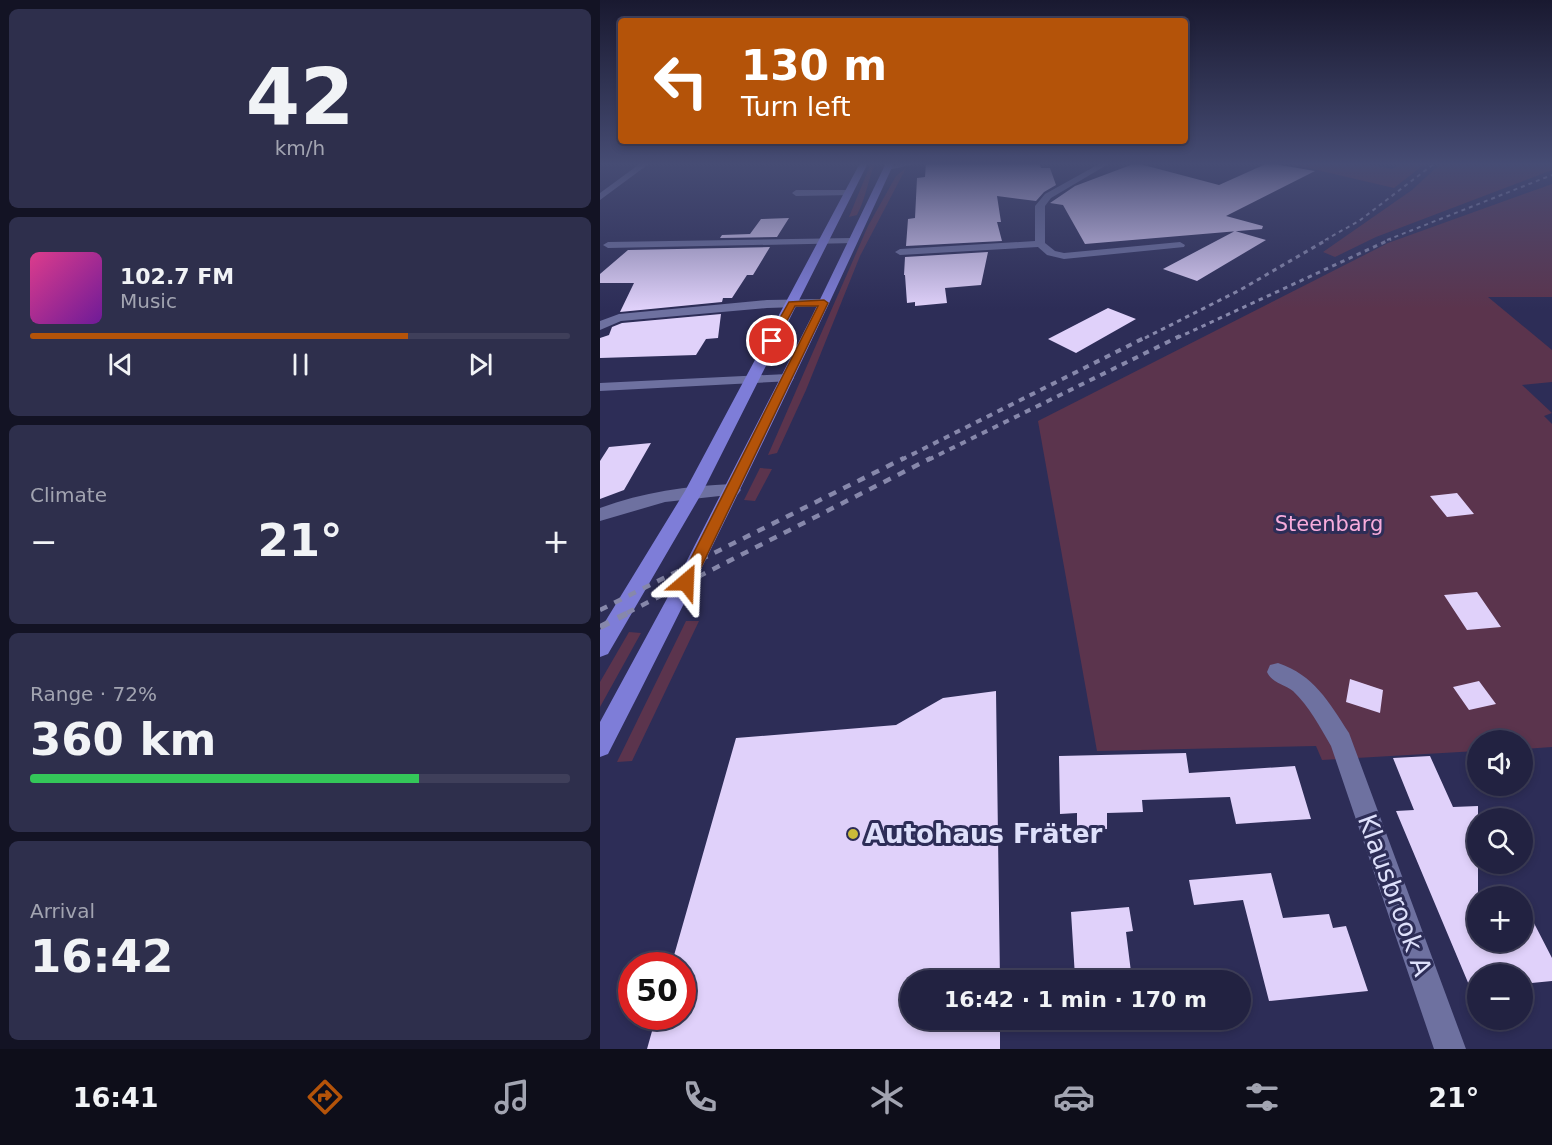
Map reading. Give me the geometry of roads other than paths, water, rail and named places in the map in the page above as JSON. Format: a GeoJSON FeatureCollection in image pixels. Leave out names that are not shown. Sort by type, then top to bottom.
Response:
{"type":"FeatureCollection","features":[{"type":"Feature","properties":{"kind":"main road"},"geometry":{"type":"LineString","coordinates":[[600,648],[694,490],[840,212]]}},
{"type":"Feature","properties":{"kind":"main road"},"geometry":{"type":"LineString","coordinates":[[600,746],[665,624],[788,378],[866,212]]}},
{"type":"Feature","properties":{"kind":"street"},"geometry":{"type":"LineString","coordinates":[[1040,212],[1040,244]]}},
{"type":"Feature","properties":{"kind":"street"},"geometry":{"type":"LineString","coordinates":[[608,245],[851,241]]}},
{"type":"Feature","properties":{"kind":"street"},"geometry":{"type":"LineString","coordinates":[[900,252],[1040,244],[1051,253],[1064,256],[1180,245]]}},
{"type":"Feature","properties":{"kind":"street"},"geometry":{"type":"LineString","coordinates":[[600,326],[619,318],[824,303]]}},
{"type":"Feature","properties":{"kind":"street"},"geometry":{"type":"LineString","coordinates":[[600,387],[788,378]]}},
{"type":"Feature","properties":{"kind":"street"},"geometry":{"type":"LineString","coordinates":[[600,515],[663,495],[694,490],[732,490]]}},
{"type":"Feature","properties":{"kind":"street","name":"Klausbrook A"},"geometry":{"type":"LineString","coordinates":[[1278,672],[1300,684],[1321,709],[1341,741],[1450,1049]]}},
{"type":"Feature","properties":{"kind":"railway"},"geometry":{"type":"LineString","coordinates":[[1325,240],[1371,212]]}},
{"type":"Feature","properties":{"kind":"railway"},"geometry":{"type":"LineString","coordinates":[[1387,240],[1458,212]]}},
{"type":"Feature","properties":{"kind":"railway"},"geometry":{"type":"LineString","coordinates":[[1145,338],[1240,290],[1328,239]]}},
{"type":"Feature","properties":{"kind":"railway"},"geometry":{"type":"LineString","coordinates":[[1177,338],[1391,239]]}},
{"type":"Feature","properties":{"kind":"railway"},"geometry":{"type":"LineString","coordinates":[[901,460],[1148,336]]}},
{"type":"Feature","properties":{"kind":"railway"},"geometry":{"type":"LineString","coordinates":[[928,460],[1180,336]]}},
{"type":"Feature","properties":{"kind":"railway"},"geometry":{"type":"LineString","coordinates":[[600,610],[904,458]]}},
{"type":"Feature","properties":{"kind":"railway"},"geometry":{"type":"LineString","coordinates":[[627,613],[931,458]]}},
{"type":"Feature","properties":{"kind":"railway"},"geometry":{"type":"LineString","coordinates":[[600,627],[630,612]]}},
{"type":"Feature","properties":{"kind":"place","name":"Autohaus Fräter"},"geometry":{"type":"Point","coordinates":[853,834]}},
{"type":"Feature","properties":{"kind":"park label","name":"Steenbarg"},"geometry":{"type":"Point","coordinates":[1329,524]}}]}
